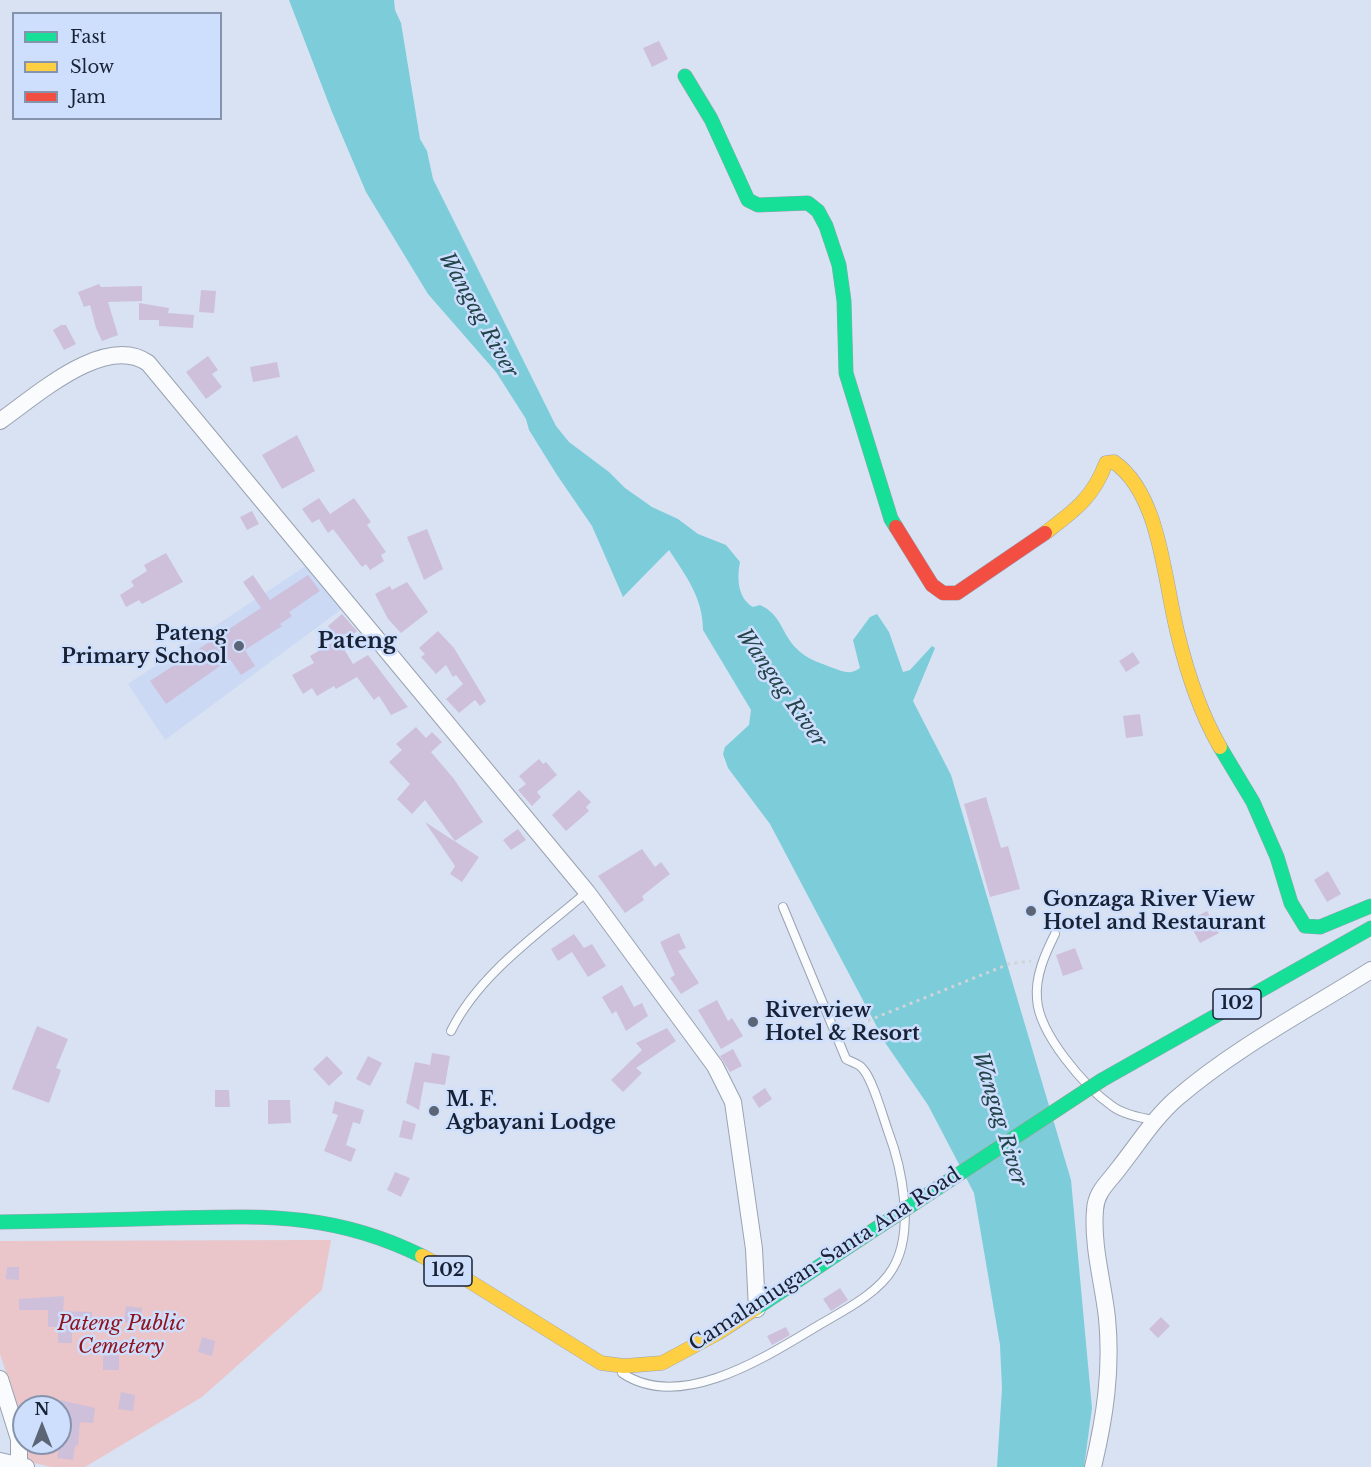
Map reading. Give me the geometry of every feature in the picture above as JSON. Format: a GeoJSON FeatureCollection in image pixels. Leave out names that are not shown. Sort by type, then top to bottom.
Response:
{"type":"FeatureCollection","features":[{"type":"Feature","properties":{"kind":"main road"},"geometry":{"type":"LineString","coordinates":[[685,76],[711,118],[750,202],[758,205],[808,203],[818,211],[826,226],[839,265],[844,301],[846,373],[858,415],[891,519],[932,585],[943,593],[957,593],[1075,510],[1092,494],[1106,464],[1114,462],[1127,471],[1141,490],[1153,524],[1178,637],[1197,695],[1215,738],[1253,802],[1277,857],[1297,916],[1305,926],[1320,927],[1371,906]]}},
{"type":"Feature","properties":{"kind":"main road","name":"Camalaniugan-Santa Ana Road"},"geometry":{"type":"LineString","coordinates":[[0,1222],[276,1216],[347,1226],[420,1254],[586,1356],[609,1364],[643,1366],[662,1363],[718,1334],[757,1309],[1102,1080],[1371,928]]}},
{"type":"Feature","properties":{"kind":"street"},"geometry":{"type":"LineString","coordinates":[[0,421],[90,363],[120,353],[138,356],[148,363],[587,892],[726,1083],[733,1102],[754,1249],[757,1309]]}},
{"type":"Feature","properties":{"kind":"street"},"geometry":{"type":"LineString","coordinates":[[1094,1467],[1110,1374],[1107,1318],[1097,1256],[1096,1199],[1156,1120],[1178,1098],[1246,1048],[1371,970]]}},
{"type":"Feature","properties":{"kind":"street"},"geometry":{"type":"LineString","coordinates":[[0,1379],[19,1439],[23,1465],[0,1461]]}},
{"type":"Feature","properties":{"kind":"lane"},"geometry":{"type":"LineString","coordinates":[[451,1031],[462,1010],[514,954],[587,892]]}},
{"type":"Feature","properties":{"kind":"lane"},"geometry":{"type":"LineString","coordinates":[[609,1364],[639,1382],[657,1385],[706,1381],[752,1365],[843,1311],[884,1281],[894,1267],[900,1251],[903,1185],[897,1153],[862,1068],[846,1059],[783,906]]}},
{"type":"Feature","properties":{"kind":"lane"},"geometry":{"type":"LineString","coordinates":[[1055,934],[1042,960],[1037,1000],[1043,1022],[1060,1051],[1083,1080],[1112,1106],[1122,1112],[1156,1120]]}},
{"type":"Feature","properties":{"kind":"path"},"geometry":{"type":"LineString","coordinates":[[854,1027],[1009,964],[1042,960]]}},
{"type":"Feature","properties":{"kind":"shaded area","name":"Pateng Primary School"},"geometry":{"type":"Polygon","coordinates":[[[307,565],[343,608],[165,740],[128,684],[307,565]]]}},
{"type":"Feature","properties":{"kind":"green space","name":"Pateng Public Cemetery"},"geometry":{"type":"Polygon","coordinates":[[[331,1240],[322,1290],[202,1397],[85,1467],[51,1467],[26,1461],[25,1455],[72,1455],[72,1395],[14,1395],[0,1354],[0,1241],[331,1240]]]}},
{"type":"Feature","properties":{"kind":"water","name":"Wangag River"},"geometry":{"type":"Polygon","coordinates":[[[289,0],[394,0],[395,10],[401,23],[420,139],[427,151],[433,179],[556,426],[569,442],[652,507],[678,519],[698,534],[726,545],[740,562],[739,587],[744,598],[753,607],[760,605],[773,614],[791,642],[809,658],[844,672],[853,672],[860,668],[853,640],[870,617],[877,614],[889,632],[903,672],[910,670],[932,646],[935,648],[913,701],[951,775],[1071,1180],[1092,1408],[1084,1467],[997,1467],[1002,1388],[1000,1345],[974,1193],[928,1105],[886,1044],[770,824],[728,768],[723,754],[725,747],[749,725],[751,710],[703,630],[697,597],[669,550],[623,597],[592,526],[529,430],[526,419],[496,372],[428,294],[366,192],[289,0]]]}},
{"type":"Feature","properties":{"kind":"building"},"geometry":{"type":"Polygon","coordinates":[[[659,41],[668,59],[652,67],[643,48],[659,41]]]}},
{"type":"Feature","properties":{"kind":"building"},"geometry":{"type":"Polygon","coordinates":[[[99,284],[101,287],[142,286],[142,301],[108,302],[118,335],[102,341],[90,305],[84,307],[78,292],[99,284]]]}},
{"type":"Feature","properties":{"kind":"building"},"geometry":{"type":"Polygon","coordinates":[[[201,290],[216,291],[214,313],[199,312],[201,290]]]}},
{"type":"Feature","properties":{"kind":"building"},"geometry":{"type":"Polygon","coordinates":[[[139,303],[169,308],[168,313],[194,315],[193,328],[159,326],[159,320],[139,320],[139,303]]]}},
{"type":"Feature","properties":{"kind":"building"},"geometry":{"type":"Polygon","coordinates":[[[66,325],[76,344],[64,350],[53,330],[66,325]]]}},
{"type":"Feature","properties":{"kind":"building"},"geometry":{"type":"Polygon","coordinates":[[[208,356],[218,370],[212,374],[222,387],[206,399],[186,372],[208,356]]]}},
{"type":"Feature","properties":{"kind":"building"},"geometry":{"type":"Polygon","coordinates":[[[277,362],[280,377],[253,382],[250,367],[277,362]]]}},
{"type":"Feature","properties":{"kind":"building"},"geometry":{"type":"Polygon","coordinates":[[[297,435],[315,471],[282,489],[262,455],[297,435]]]}},
{"type":"Feature","properties":{"kind":"building"},"geometry":{"type":"Polygon","coordinates":[[[319,498],[330,514],[354,498],[371,522],[367,525],[386,552],[381,555],[384,561],[370,570],[366,564],[362,567],[333,529],[328,533],[319,519],[312,523],[302,509],[319,498]]]}},
{"type":"Feature","properties":{"kind":"building"},"geometry":{"type":"Polygon","coordinates":[[[252,511],[259,524],[247,530],[240,517],[252,511]]]}},
{"type":"Feature","properties":{"kind":"building"},"geometry":{"type":"Polygon","coordinates":[[[427,529],[443,569],[424,580],[407,537],[427,529]]]}},
{"type":"Feature","properties":{"kind":"building"},"geometry":{"type":"Polygon","coordinates":[[[166,553],[183,582],[142,604],[139,600],[126,607],[120,595],[134,586],[131,581],[147,571],[144,565],[166,553]]]}},
{"type":"Feature","properties":{"kind":"building"},"geometry":{"type":"Polygon","coordinates":[[[253,575],[270,600],[308,575],[320,591],[289,612],[292,616],[280,624],[282,626],[245,650],[255,666],[241,675],[230,659],[166,704],[150,681],[261,608],[243,582],[253,575]]]}},
{"type":"Feature","properties":{"kind":"building"},"geometry":{"type":"Polygon","coordinates":[[[407,582],[428,612],[401,633],[388,619],[375,594],[390,586],[392,590],[407,582]]]}},
{"type":"Feature","properties":{"kind":"building"},"geometry":{"type":"Polygon","coordinates":[[[342,614],[357,631],[343,643],[328,626],[342,614]]]}},
{"type":"Feature","properties":{"kind":"building"},"geometry":{"type":"Polygon","coordinates":[[[438,631],[454,648],[486,701],[480,706],[475,700],[459,713],[446,699],[463,684],[456,675],[453,677],[446,665],[436,674],[421,657],[425,654],[419,648],[438,631]]]}},
{"type":"Feature","properties":{"kind":"building"},"geometry":{"type":"Polygon","coordinates":[[[338,639],[353,664],[368,655],[408,707],[391,715],[379,696],[374,700],[357,677],[336,689],[334,686],[317,696],[312,688],[303,694],[292,675],[314,663],[310,656],[338,639]]]}},
{"type":"Feature","properties":{"kind":"building"},"geometry":{"type":"Polygon","coordinates":[[[1133,652],[1140,663],[1126,672],[1119,661],[1133,652]]]}},
{"type":"Feature","properties":{"kind":"building"},"geometry":{"type":"Polygon","coordinates":[[[1140,714],[1143,736],[1126,738],[1123,716],[1140,714]]]}},
{"type":"Feature","properties":{"kind":"building"},"geometry":{"type":"Polygon","coordinates":[[[416,727],[426,738],[432,732],[442,742],[431,752],[454,779],[483,822],[455,841],[425,800],[412,814],[397,799],[410,784],[389,762],[402,750],[396,744],[416,727]]]}},
{"type":"Feature","properties":{"kind":"building"},"geometry":{"type":"Polygon","coordinates":[[[539,759],[543,764],[546,762],[557,775],[537,792],[541,797],[532,806],[518,790],[526,784],[519,776],[539,759]]]}},
{"type":"Feature","properties":{"kind":"building"},"geometry":{"type":"Polygon","coordinates":[[[579,790],[591,802],[586,807],[589,811],[566,831],[552,815],[579,790]]]}},
{"type":"Feature","properties":{"kind":"building"},"geometry":{"type":"Polygon","coordinates":[[[986,797],[1001,848],[1008,846],[1020,889],[990,897],[964,804],[986,797]]]}},
{"type":"Feature","properties":{"kind":"building"},"geometry":{"type":"Polygon","coordinates":[[[425,822],[479,857],[462,882],[450,874],[455,866],[425,822]]]}},
{"type":"Feature","properties":{"kind":"building"},"geometry":{"type":"Polygon","coordinates":[[[518,829],[526,840],[511,850],[503,840],[518,829]]]}},
{"type":"Feature","properties":{"kind":"building"},"geometry":{"type":"Polygon","coordinates":[[[642,849],[655,867],[661,862],[670,874],[642,896],[644,900],[625,913],[598,876],[642,849]]]}},
{"type":"Feature","properties":{"kind":"building"},"geometry":{"type":"Polygon","coordinates":[[[1328,871],[1341,894],[1327,902],[1314,880],[1328,871]]]}},
{"type":"Feature","properties":{"kind":"building"},"geometry":{"type":"Polygon","coordinates":[[[1207,911],[1219,933],[1200,943],[1188,921],[1207,911]]]}},
{"type":"Feature","properties":{"kind":"building"},"geometry":{"type":"Polygon","coordinates":[[[679,933],[686,948],[678,951],[699,983],[681,994],[670,978],[675,975],[660,942],[679,933]]]}},
{"type":"Feature","properties":{"kind":"building"},"geometry":{"type":"Polygon","coordinates":[[[574,934],[584,948],[592,944],[606,966],[588,977],[572,952],[558,961],[551,949],[574,934]]]}},
{"type":"Feature","properties":{"kind":"building"},"geometry":{"type":"Polygon","coordinates":[[[1075,948],[1083,969],[1063,976],[1056,955],[1075,948]]]}},
{"type":"Feature","properties":{"kind":"building"},"geometry":{"type":"Polygon","coordinates":[[[622,985],[634,1007],[642,1003],[648,1016],[626,1031],[616,1011],[612,1014],[602,997],[622,985]]]}},
{"type":"Feature","properties":{"kind":"building"},"geometry":{"type":"Polygon","coordinates":[[[717,1000],[728,1021],[732,1018],[743,1036],[721,1049],[698,1010],[717,1000]]]}},
{"type":"Feature","properties":{"kind":"building"},"geometry":{"type":"Polygon","coordinates":[[[37,1026],[68,1039],[56,1068],[61,1070],[49,1103],[12,1089],[37,1026]]]}},
{"type":"Feature","properties":{"kind":"building"},"geometry":{"type":"Polygon","coordinates":[[[667,1028],[676,1041],[636,1068],[642,1073],[623,1092],[611,1080],[642,1050],[636,1043],[667,1028]]]}},
{"type":"Feature","properties":{"kind":"building"},"geometry":{"type":"Polygon","coordinates":[[[733,1049],[742,1066],[730,1072],[720,1056],[733,1049]]]}},
{"type":"Feature","properties":{"kind":"building"},"geometry":{"type":"Polygon","coordinates":[[[432,1053],[450,1056],[445,1085],[424,1082],[419,1110],[406,1103],[415,1062],[430,1065],[432,1053]]]}},
{"type":"Feature","properties":{"kind":"building"},"geometry":{"type":"Polygon","coordinates":[[[327,1056],[343,1073],[329,1086],[313,1069],[327,1056]]]}},
{"type":"Feature","properties":{"kind":"building"},"geometry":{"type":"Polygon","coordinates":[[[368,1056],[382,1063],[370,1086],[356,1079],[368,1056]]]}},
{"type":"Feature","properties":{"kind":"building"},"geometry":{"type":"Polygon","coordinates":[[[765,1088],[772,1099],[759,1108],[752,1097],[765,1088]]]}},
{"type":"Feature","properties":{"kind":"building"},"geometry":{"type":"Polygon","coordinates":[[[215,1090],[229,1090],[230,1107],[215,1107],[215,1090]]]}},
{"type":"Feature","properties":{"kind":"building"},"geometry":{"type":"Polygon","coordinates":[[[268,1100],[290,1100],[291,1123],[268,1124],[268,1100]]]}},
{"type":"Feature","properties":{"kind":"building"},"geometry":{"type":"Polygon","coordinates":[[[335,1101],[364,1110],[360,1124],[353,1122],[346,1145],[356,1149],[351,1162],[324,1151],[338,1115],[332,1113],[335,1101]]]}},
{"type":"Feature","properties":{"kind":"building"},"geometry":{"type":"Polygon","coordinates":[[[403,1120],[416,1124],[412,1140],[399,1137],[403,1120]]]}},
{"type":"Feature","properties":{"kind":"building"},"geometry":{"type":"Polygon","coordinates":[[[395,1172],[410,1178],[401,1197],[387,1190],[395,1172]]]}},
{"type":"Feature","properties":{"kind":"building"},"geometry":{"type":"Polygon","coordinates":[[[7,1267],[19,1267],[19,1280],[6,1279],[7,1267]]]}},
{"type":"Feature","properties":{"kind":"building"},"geometry":{"type":"Polygon","coordinates":[[[840,1288],[848,1300],[831,1311],[823,1299],[840,1288]]]}},
{"type":"Feature","properties":{"kind":"building"},"geometry":{"type":"Polygon","coordinates":[[[64,1296],[63,1311],[92,1312],[91,1329],[72,1328],[72,1343],[58,1343],[58,1327],[48,1327],[48,1310],[19,1310],[19,1299],[64,1296]]]}},
{"type":"Feature","properties":{"kind":"building"},"geometry":{"type":"Polygon","coordinates":[[[126,1306],[142,1308],[140,1324],[124,1322],[126,1306]]]}},
{"type":"Feature","properties":{"kind":"building"},"geometry":{"type":"Polygon","coordinates":[[[1161,1317],[1170,1326],[1158,1338],[1149,1329],[1161,1317]]]}},
{"type":"Feature","properties":{"kind":"building"},"geometry":{"type":"Polygon","coordinates":[[[786,1327],[790,1335],[772,1345],[767,1336],[786,1327]]]}},
{"type":"Feature","properties":{"kind":"building"},"geometry":{"type":"Polygon","coordinates":[[[202,1337],[215,1341],[212,1356],[198,1352],[202,1337]]]}},
{"type":"Feature","properties":{"kind":"building"},"geometry":{"type":"Polygon","coordinates":[[[103,1354],[119,1355],[119,1370],[103,1370],[103,1354]]]}},
{"type":"Feature","properties":{"kind":"building"},"geometry":{"type":"Polygon","coordinates":[[[121,1392],[135,1395],[133,1411],[118,1409],[121,1392]]]}},
{"type":"Feature","properties":{"kind":"building"},"geometry":{"type":"Polygon","coordinates":[[[72,1403],[95,1408],[93,1423],[80,1422],[78,1446],[75,1445],[73,1460],[57,1458],[58,1455],[72,1455],[72,1403]]]}},
{"type":"Feature","properties":{"kind":"traffic: fast"},"geometry":{"type":"LineString","coordinates":[[685,76],[711,119],[748,200],[758,205],[808,203],[818,211],[826,226],[839,265],[844,301],[846,373],[891,519],[896,527]]}},
{"type":"Feature","properties":{"kind":"traffic: fast"},"geometry":{"type":"LineString","coordinates":[[1220,747],[1253,802],[1277,857],[1291,903],[1305,926],[1320,927],[1371,906]]}},
{"type":"Feature","properties":{"kind":"traffic: fast"},"geometry":{"type":"LineString","coordinates":[[1102,1080],[1371,928]]}},
{"type":"Feature","properties":{"kind":"traffic: fast"},"geometry":{"type":"LineString","coordinates":[[848,1247],[1102,1080]]}},
{"type":"Feature","properties":{"kind":"traffic: fast"},"geometry":{"type":"LineString","coordinates":[[0,1222],[236,1217],[298,1220],[358,1231],[422,1256]]}},
{"type":"Feature","properties":{"kind":"traffic: fast"},"geometry":{"type":"LineString","coordinates":[[755,1309],[848,1247]]}},
{"type":"Feature","properties":{"kind":"traffic: slow"},"geometry":{"type":"LineString","coordinates":[[1045,533],[1089,495],[1106,463],[1114,462],[1130,477],[1151,517],[1186,663],[1201,707],[1220,747]]}},
{"type":"Feature","properties":{"kind":"traffic: slow"},"geometry":{"type":"LineString","coordinates":[[422,1256],[469,1281],[601,1363],[624,1366],[662,1363],[718,1333],[755,1309]]}},
{"type":"Feature","properties":{"kind":"traffic: jam"},"geometry":{"type":"LineString","coordinates":[[896,527],[932,585],[943,593],[957,593],[1045,533]]}},
{"type":"Feature","properties":{"kind":"place","name":"Pateng Primary School"},"geometry":{"type":"Point","coordinates":[239,646]}},
{"type":"Feature","properties":{"kind":"place","name":"Gonzaga River View Hotel and Restaurant"},"geometry":{"type":"Point","coordinates":[1031,911]}},
{"type":"Feature","properties":{"kind":"place","name":"Riverview Hotel & Resort"},"geometry":{"type":"Point","coordinates":[753,1022]}},
{"type":"Feature","properties":{"kind":"place","name":"M. F. Agbayani Lodge"},"geometry":{"type":"Point","coordinates":[434,1111]}},
{"type":"Feature","properties":{"kind":"district","name":"Pateng"},"geometry":{"type":"Point","coordinates":[357,642]}}]}
